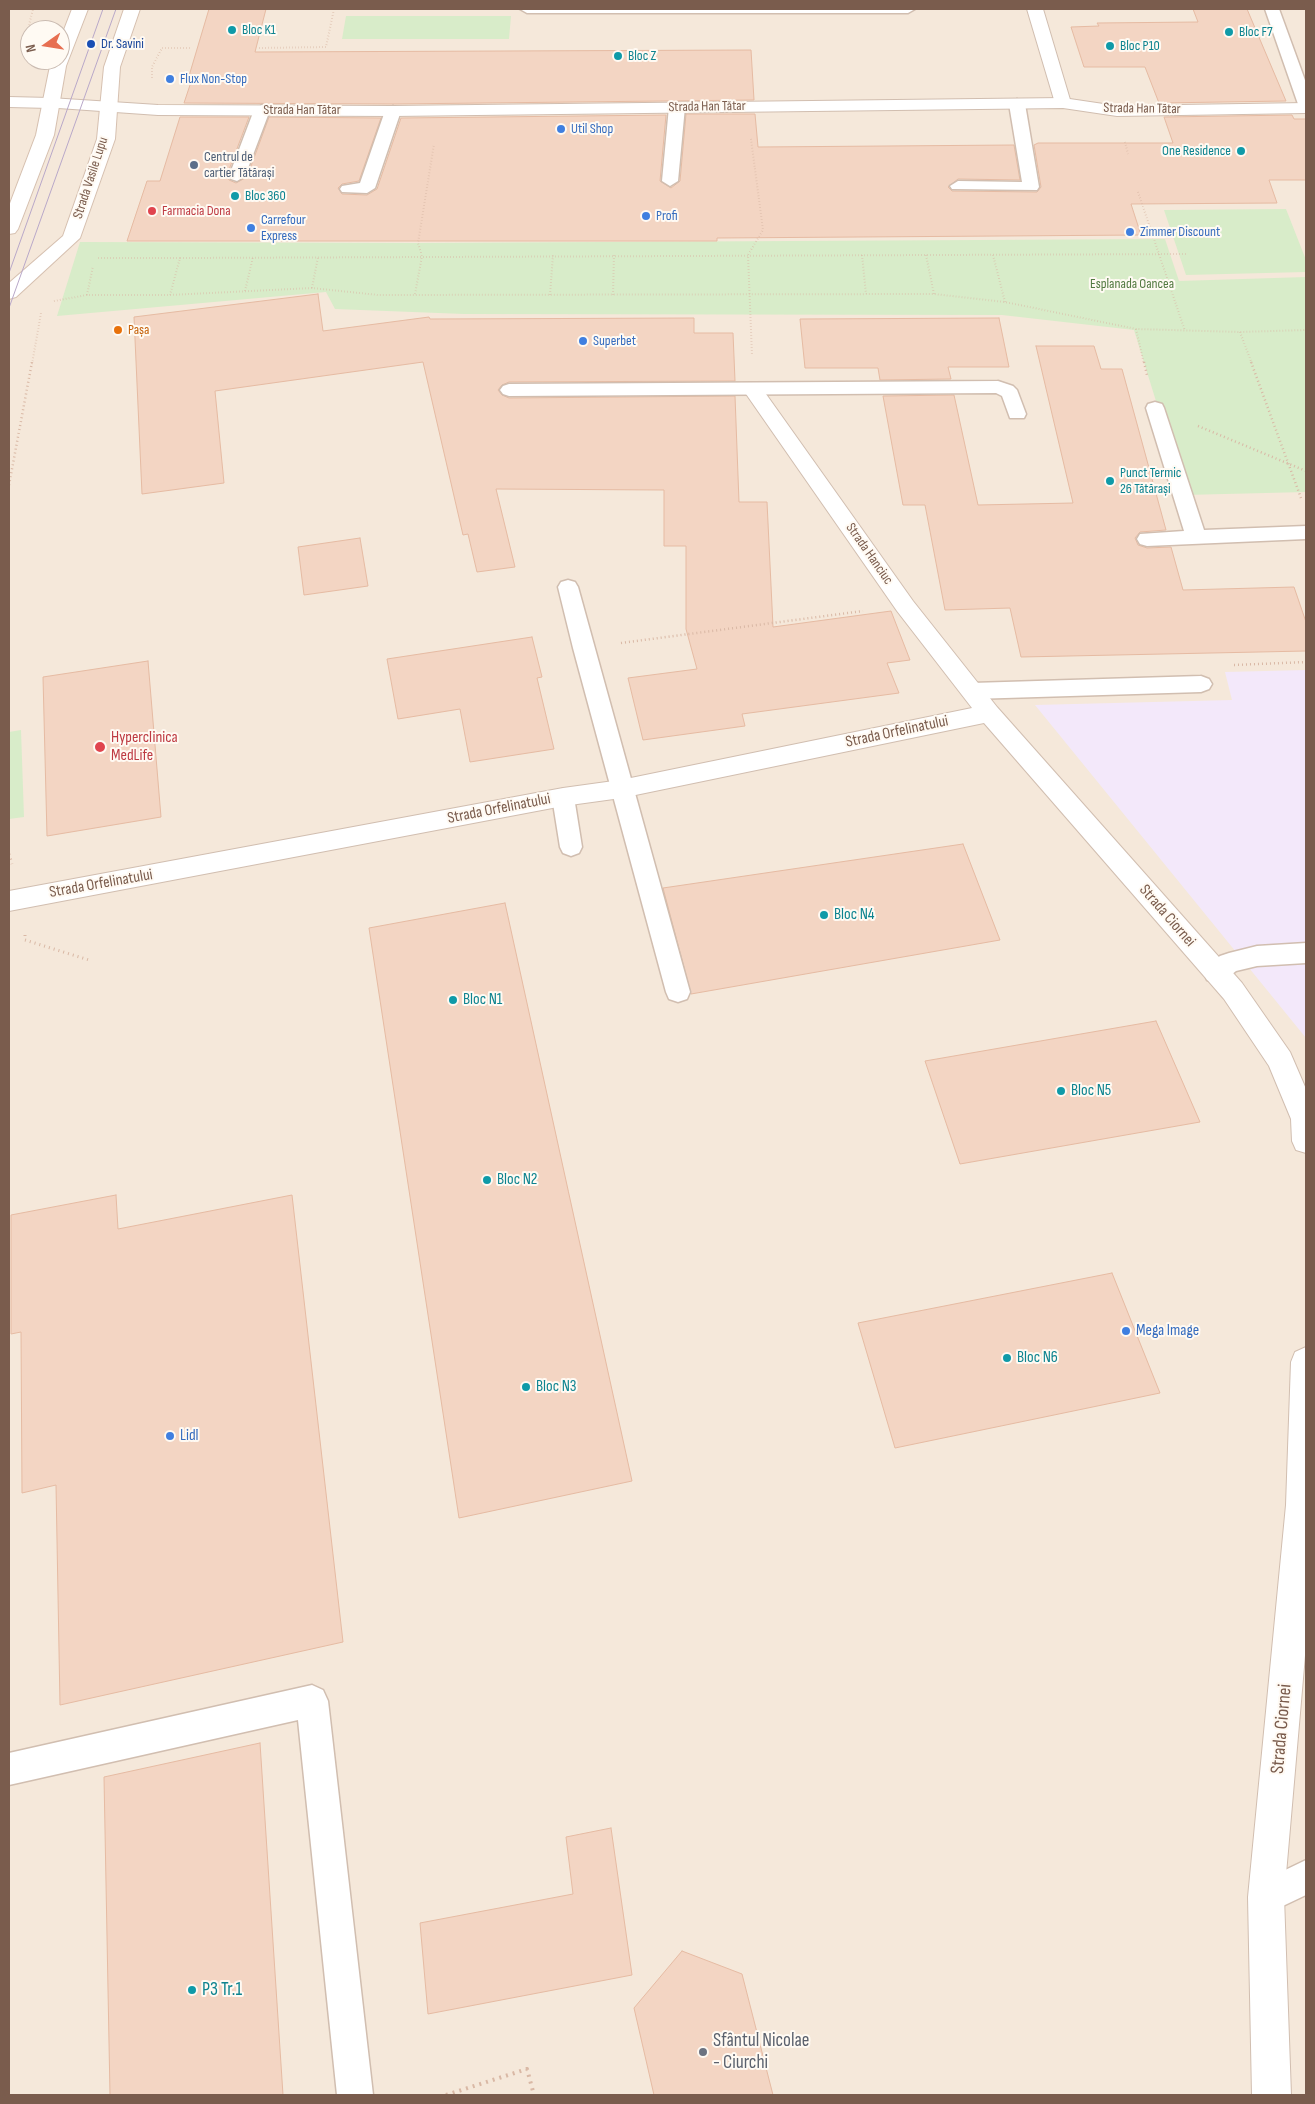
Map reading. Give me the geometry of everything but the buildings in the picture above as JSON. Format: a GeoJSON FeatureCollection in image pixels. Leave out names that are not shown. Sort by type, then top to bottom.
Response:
{"type":"FeatureCollection","features":[{"type":"Feature","properties":{"kind":"street"},"geometry":{"type":"LineString","coordinates":[[9,229],[45,135],[58,66],[80,9]]}},
{"type":"Feature","properties":{"kind":"street","name":"Strada Vasile Lupu"},"geometry":{"type":"LineString","coordinates":[[9,293],[71,238],[106,139],[107,106],[112,67],[132,9]]}},
{"type":"Feature","properties":{"kind":"street"},"geometry":{"type":"LineString","coordinates":[[1035,9],[1063,103]]}},
{"type":"Feature","properties":{"kind":"street","name":"Strada Han Tătar"},"geometry":{"type":"LineString","coordinates":[[9,102],[158,110],[439,111],[1063,103],[1117,111],[1306,108]]}},
{"type":"Feature","properties":{"kind":"street","name":"Strada Hanciuc"},"geometry":{"type":"LineString","coordinates":[[754,390],[905,606],[989,713]]}},
{"type":"Feature","properties":{"kind":"street","name":"Strada Orfelinatului"},"geometry":{"type":"LineString","coordinates":[[17,899],[563,797],[621,789],[989,713]]}},
{"type":"Feature","properties":{"kind":"street","name":"Strada Ciornei"},"geometry":{"type":"LineString","coordinates":[[989,713],[1233,991],[1280,1060],[1305,1119],[1306,1141]]}},
{"type":"Feature","properties":{"kind":"street","name":"Strada Ciornei"},"geometry":{"type":"LineString","coordinates":[[1271,2095],[1266,1897],[1302,1505],[1306,1362]]}},
{"type":"Feature","properties":{"kind":"lane"},"geometry":{"type":"LineString","coordinates":[[527,9],[908,9]]}},
{"type":"Feature","properties":{"kind":"lane"},"geometry":{"type":"LineString","coordinates":[[1272,9],[1306,104]]}},
{"type":"Feature","properties":{"kind":"lane"},"geometry":{"type":"LineString","coordinates":[[958,186],[1031,187],[1017,104]]}},
{"type":"Feature","properties":{"kind":"lane"},"geometry":{"type":"LineString","coordinates":[[670,181],[677,107]]}},
{"type":"Feature","properties":{"kind":"lane"},"geometry":{"type":"LineString","coordinates":[[237,176],[262,110]]}},
{"type":"Feature","properties":{"kind":"lane"},"geometry":{"type":"LineString","coordinates":[[348,188],[367,188],[393,111]]}},
{"type":"Feature","properties":{"kind":"lane"},"geometry":{"type":"LineString","coordinates":[[509,390],[754,390],[998,387],[1007,390],[1011,394],[1017,414]]}},
{"type":"Feature","properties":{"kind":"lane"},"geometry":{"type":"LineString","coordinates":[[1154,408],[1196,537]]}},
{"type":"Feature","properties":{"kind":"lane"},"geometry":{"type":"LineString","coordinates":[[1147,539],[1306,533]]}},
{"type":"Feature","properties":{"kind":"lane"},"geometry":{"type":"LineString","coordinates":[[568,587],[582,648],[678,992]]}},
{"type":"Feature","properties":{"kind":"lane"},"geometry":{"type":"LineString","coordinates":[[972,691],[1201,684]]}},
{"type":"Feature","properties":{"kind":"lane"},"geometry":{"type":"LineString","coordinates":[[563,797],[572,847]]}},
{"type":"Feature","properties":{"kind":"lane"},"geometry":{"type":"LineString","coordinates":[[1216,973],[1229,963],[1257,956],[1306,953]]}},
{"type":"Feature","properties":{"kind":"lane"},"geometry":{"type":"LineString","coordinates":[[9,1769],[312,1700],[356,2095]]}},
{"type":"Feature","properties":{"kind":"lane"},"geometry":{"type":"LineString","coordinates":[[1266,1897],[1306,1877]]}},
{"type":"Feature","properties":{"kind":"path"},"geometry":{"type":"LineString","coordinates":[[259,48],[326,47],[334,9],[527,9]]}},
{"type":"Feature","properties":{"kind":"path"},"geometry":{"type":"LineString","coordinates":[[152,67],[162,48],[192,48]]}},
{"type":"Feature","properties":{"kind":"path"},"geometry":{"type":"LineString","coordinates":[[746,106],[763,230],[748,255],[754,390]]}},
{"type":"Feature","properties":{"kind":"path"},"geometry":{"type":"LineString","coordinates":[[414,294],[422,256],[418,243],[439,111]]}},
{"type":"Feature","properties":{"kind":"path"},"geometry":{"type":"LineString","coordinates":[[1124,139],[1128,154]]}},
{"type":"Feature","properties":{"kind":"path"},"geometry":{"type":"LineString","coordinates":[[1138,192],[1184,332]]}},
{"type":"Feature","properties":{"kind":"path"},"geometry":{"type":"LineString","coordinates":[[926,254],[934,294]]}},
{"type":"Feature","properties":{"kind":"path"},"geometry":{"type":"LineString","coordinates":[[94,258],[1188,254]]}},
{"type":"Feature","properties":{"kind":"path"},"geometry":{"type":"LineString","coordinates":[[550,295],[553,255]]}},
{"type":"Feature","properties":{"kind":"path"},"geometry":{"type":"LineString","coordinates":[[613,295],[614,255]]}},
{"type":"Feature","properties":{"kind":"path"},"geometry":{"type":"LineString","coordinates":[[862,255],[866,294]]}},
{"type":"Feature","properties":{"kind":"path"},"geometry":{"type":"LineString","coordinates":[[993,255],[1005,302]]}},
{"type":"Feature","properties":{"kind":"path"},"geometry":{"type":"LineString","coordinates":[[245,291],[252,257]]}},
{"type":"Feature","properties":{"kind":"path"},"geometry":{"type":"LineString","coordinates":[[312,288],[318,257]]}},
{"type":"Feature","properties":{"kind":"path"},"geometry":{"type":"LineString","coordinates":[[170,295],[180,258]]}},
{"type":"Feature","properties":{"kind":"path"},"geometry":{"type":"LineString","coordinates":[[52,301],[87,295],[170,295],[312,288],[378,295],[749,296],[934,294],[1005,302],[1136,329],[1184,332],[1306,330]]}},
{"type":"Feature","properties":{"kind":"path"},"geometry":{"type":"LineString","coordinates":[[9,485],[41,312]]}},
{"type":"Feature","properties":{"kind":"path"},"geometry":{"type":"LineString","coordinates":[[1136,329],[1154,408],[1306,471]]}},
{"type":"Feature","properties":{"kind":"path"},"geometry":{"type":"LineString","coordinates":[[1240,332],[1303,502]]}},
{"type":"Feature","properties":{"kind":"path"},"geometry":{"type":"LineString","coordinates":[[582,648],[905,606]]}},
{"type":"Feature","properties":{"kind":"path"},"geometry":{"type":"LineString","coordinates":[[1201,684],[1218,666],[1306,662]]}},
{"type":"Feature","properties":{"kind":"path"},"geometry":{"type":"LineString","coordinates":[[17,899],[25,940],[90,960]]}},
{"type":"Feature","properties":{"kind":"path"},"geometry":{"type":"LineString","coordinates":[[446,2095],[527,2069],[534,2095]]}},
{"type":"Feature","properties":{"kind":"shaded area"},"geometry":{"type":"Polygon","coordinates":[[[9,9],[1306,9],[1306,2095],[9,2095],[9,9]]]}},
{"type":"Feature","properties":{"kind":"shaded area"},"geometry":{"type":"Polygon","coordinates":[[[1306,670],[1306,1038],[1035,705],[1232,700],[1225,672],[1306,670]]]}},
{"type":"Feature","properties":{"kind":"green space"},"geometry":{"type":"Polygon","coordinates":[[[346,16],[511,16],[509,39],[342,39],[346,16]]]}},
{"type":"Feature","properties":{"kind":"green space"},"geometry":{"type":"Polygon","coordinates":[[[1286,209],[1306,260],[1306,272],[1186,275],[1164,210],[1286,209]]]}},
{"type":"Feature","properties":{"kind":"green space","name":"Esplanada Oancea"},"geometry":{"type":"Polygon","coordinates":[[[1165,239],[1179,281],[1306,277],[1306,492],[1185,495],[1134,330],[1002,315],[464,314],[335,309],[326,292],[57,316],[80,242],[418,243],[1165,239]]]}},
{"type":"Feature","properties":{"kind":"green space"},"geometry":{"type":"Polygon","coordinates":[[[21,730],[24,817],[9,819],[9,732],[21,730]]]}},
{"type":"Feature","properties":{"kind":"tram line"},"geometry":{"type":"LineString","coordinates":[[9,273],[103,9]]}},
{"type":"Feature","properties":{"kind":"tram line"},"geometry":{"type":"LineString","coordinates":[[9,308],[116,9]]}},
{"type":"Feature","properties":{"kind":"place","name":"Bloc K1"},"geometry":{"type":"Point","coordinates":[232,30]}},
{"type":"Feature","properties":{"kind":"place","name":"Bloc F7"},"geometry":{"type":"Point","coordinates":[1229,32]}},
{"type":"Feature","properties":{"kind":"place","name":"Dr. Savini"},"geometry":{"type":"Point","coordinates":[91,44]}},
{"type":"Feature","properties":{"kind":"place","name":"Bloc P10"},"geometry":{"type":"Point","coordinates":[1110,46]}},
{"type":"Feature","properties":{"kind":"place","name":"Bloc Z"},"geometry":{"type":"Point","coordinates":[618,56]}},
{"type":"Feature","properties":{"kind":"place","name":"Flux Non-Stop"},"geometry":{"type":"Point","coordinates":[170,79]}},
{"type":"Feature","properties":{"kind":"place","name":"Util Shop"},"geometry":{"type":"Point","coordinates":[561,129]}},
{"type":"Feature","properties":{"kind":"place","name":"One Residence"},"geometry":{"type":"Point","coordinates":[1241,151]}},
{"type":"Feature","properties":{"kind":"place","name":"Centrul de cartier Tătărași"},"geometry":{"type":"Point","coordinates":[194,165]}},
{"type":"Feature","properties":{"kind":"place","name":"Bloc 360"},"geometry":{"type":"Point","coordinates":[235,196]}},
{"type":"Feature","properties":{"kind":"place","name":"Farmacia Dona"},"geometry":{"type":"Point","coordinates":[152,211]}},
{"type":"Feature","properties":{"kind":"place","name":"Profi"},"geometry":{"type":"Point","coordinates":[646,216]}},
{"type":"Feature","properties":{"kind":"place","name":"Carrefour Express"},"geometry":{"type":"Point","coordinates":[251,228]}},
{"type":"Feature","properties":{"kind":"place","name":"Zimmer Discount"},"geometry":{"type":"Point","coordinates":[1130,232]}},
{"type":"Feature","properties":{"kind":"place","name":"Pașa"},"geometry":{"type":"Point","coordinates":[118,330]}},
{"type":"Feature","properties":{"kind":"place","name":"Superbet"},"geometry":{"type":"Point","coordinates":[583,341]}},
{"type":"Feature","properties":{"kind":"place","name":"Punct Termic 26 Tătărași"},"geometry":{"type":"Point","coordinates":[1110,481]}},
{"type":"Feature","properties":{"kind":"place","name":"Hyperclinica MedLife"},"geometry":{"type":"Point","coordinates":[100,747]}},
{"type":"Feature","properties":{"kind":"place","name":"Bloc N4"},"geometry":{"type":"Point","coordinates":[824,915]}},
{"type":"Feature","properties":{"kind":"place","name":"Bloc N1"},"geometry":{"type":"Point","coordinates":[453,1000]}},
{"type":"Feature","properties":{"kind":"place","name":"Bloc N5"},"geometry":{"type":"Point","coordinates":[1061,1091]}},
{"type":"Feature","properties":{"kind":"place","name":"Bloc N2"},"geometry":{"type":"Point","coordinates":[487,1180]}},
{"type":"Feature","properties":{"kind":"place","name":"Mega Image"},"geometry":{"type":"Point","coordinates":[1126,1331]}},
{"type":"Feature","properties":{"kind":"place","name":"Bloc N6"},"geometry":{"type":"Point","coordinates":[1007,1358]}},
{"type":"Feature","properties":{"kind":"place","name":"Bloc N3"},"geometry":{"type":"Point","coordinates":[526,1387]}},
{"type":"Feature","properties":{"kind":"place","name":"Lidl"},"geometry":{"type":"Point","coordinates":[170,1436]}},
{"type":"Feature","properties":{"kind":"place","name":"P3 Tr.1"},"geometry":{"type":"Point","coordinates":[192,1990]}},
{"type":"Feature","properties":{"kind":"place","name":"Sfântul Nicolae - Ciurchi"},"geometry":{"type":"Point","coordinates":[703,2052]}}]}
